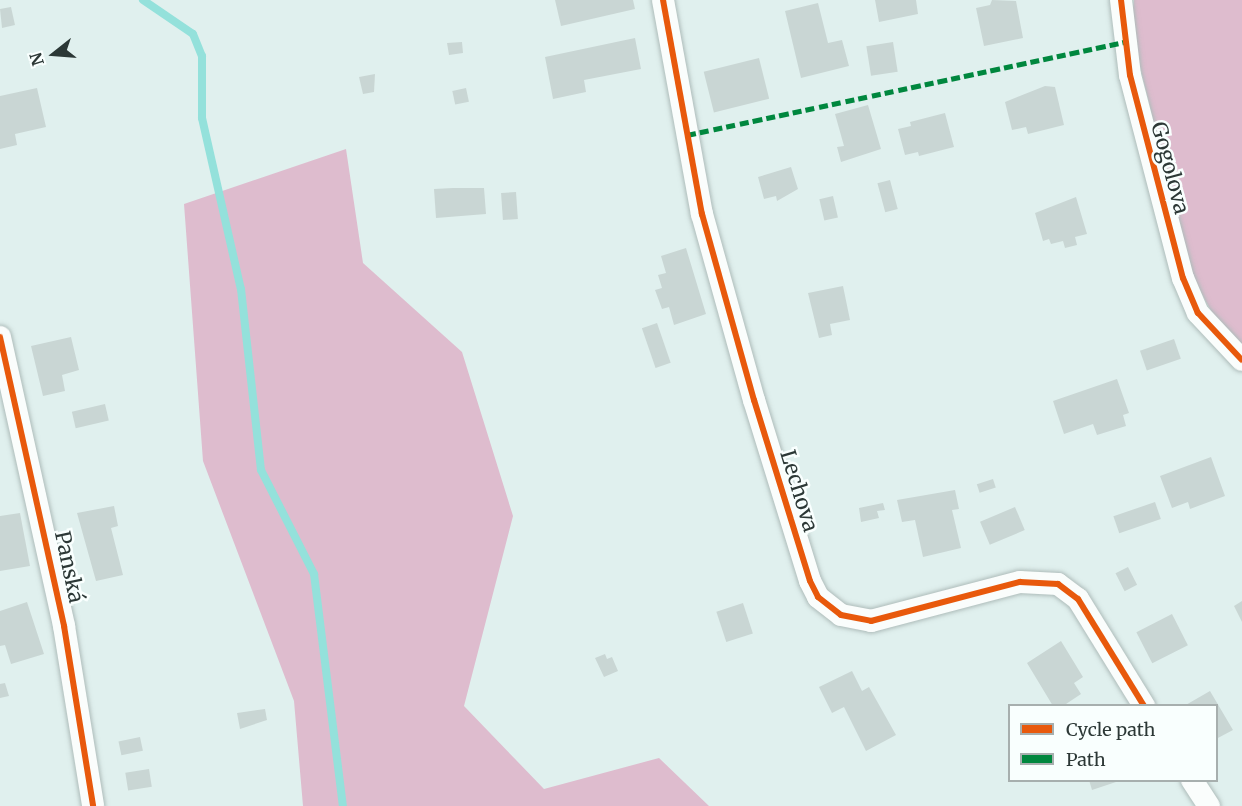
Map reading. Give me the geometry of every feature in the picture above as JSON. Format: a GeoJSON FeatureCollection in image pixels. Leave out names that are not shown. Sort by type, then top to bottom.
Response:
{"type":"FeatureCollection","features":[{"type":"Feature","properties":{"kind":"street","name":"Lechova"},"geometry":{"type":"LineString","coordinates":[[663,0],[702,214],[754,400],[810,581],[818,597],[841,615],[871,621],[1020,582],[1058,584],[1078,599],[1143,704]]}},
{"type":"Feature","properties":{"kind":"street","name":"Gogolova"},"geometry":{"type":"LineString","coordinates":[[1122,0],[1130,75],[1183,278],[1198,313],[1242,360]]}},
{"type":"Feature","properties":{"kind":"street","name":"Panská"},"geometry":{"type":"LineString","coordinates":[[0,337],[64,626],[93,806]]}},
{"type":"Feature","properties":{"kind":"street"},"geometry":{"type":"LineString","coordinates":[[1193,782],[1209,806]]}},
{"type":"Feature","properties":{"kind":"shaded area"},"geometry":{"type":"Polygon","coordinates":[[[1134,0],[1242,0],[1242,347],[1220,327],[1192,276],[1131,30],[1134,0]]]}},
{"type":"Feature","properties":{"kind":"shaded area"},"geometry":{"type":"Polygon","coordinates":[[[346,149],[363,263],[462,352],[513,516],[464,706],[544,789],[659,758],[709,806],[303,806],[294,701],[203,461],[184,204],[346,149]]]}},
{"type":"Feature","properties":{"kind":"building"},"geometry":{"type":"Polygon","coordinates":[[[555,0],[633,0],[635,9],[561,26],[555,0]]]}},
{"type":"Feature","properties":{"kind":"building"},"geometry":{"type":"Polygon","coordinates":[[[875,0],[916,0],[918,14],[879,22],[875,0]]]}},
{"type":"Feature","properties":{"kind":"building"},"geometry":{"type":"Polygon","coordinates":[[[992,0],[1016,1],[1023,38],[984,46],[976,8],[990,5],[992,0]]]}},
{"type":"Feature","properties":{"kind":"building"},"geometry":{"type":"Polygon","coordinates":[[[818,3],[828,43],[842,40],[849,66],[801,78],[785,11],[818,3]]]}},
{"type":"Feature","properties":{"kind":"building"},"geometry":{"type":"Polygon","coordinates":[[[11,7],[15,25],[2,28],[0,9],[11,7]]]}},
{"type":"Feature","properties":{"kind":"building"},"geometry":{"type":"Polygon","coordinates":[[[635,38],[641,69],[584,80],[586,92],[553,99],[545,57],[635,38]]]}},
{"type":"Feature","properties":{"kind":"building"},"geometry":{"type":"Polygon","coordinates":[[[462,42],[463,53],[449,55],[447,43],[462,42]]]}},
{"type":"Feature","properties":{"kind":"building"},"geometry":{"type":"Polygon","coordinates":[[[893,42],[898,72],[871,76],[866,46],[893,42]]]}},
{"type":"Feature","properties":{"kind":"building"},"geometry":{"type":"Polygon","coordinates":[[[759,58],[769,99],[714,113],[704,72],[759,58]]]}},
{"type":"Feature","properties":{"kind":"building"},"geometry":{"type":"Polygon","coordinates":[[[375,74],[374,92],[363,94],[359,77],[375,74]]]}},
{"type":"Feature","properties":{"kind":"building"},"geometry":{"type":"Polygon","coordinates":[[[1045,86],[1055,87],[1064,125],[1028,134],[1026,127],[1012,130],[1005,102],[1045,86]]]}},
{"type":"Feature","properties":{"kind":"building"},"geometry":{"type":"Polygon","coordinates":[[[37,88],[46,127],[15,134],[17,145],[0,149],[0,96],[37,88]]]}},
{"type":"Feature","properties":{"kind":"building"},"geometry":{"type":"Polygon","coordinates":[[[466,88],[469,102],[455,105],[452,91],[466,88]]]}},
{"type":"Feature","properties":{"kind":"building"},"geometry":{"type":"Polygon","coordinates":[[[868,105],[881,149],[841,162],[837,147],[844,146],[835,114],[868,105]]]}},
{"type":"Feature","properties":{"kind":"building"},"geometry":{"type":"Polygon","coordinates":[[[945,113],[954,147],[919,156],[918,152],[905,155],[898,129],[911,126],[910,122],[945,113]]]}},
{"type":"Feature","properties":{"kind":"building"},"geometry":{"type":"Polygon","coordinates":[[[791,167],[798,189],[777,201],[776,196],[764,199],[758,177],[791,167]]]}},
{"type":"Feature","properties":{"kind":"building"},"geometry":{"type":"Polygon","coordinates":[[[890,180],[898,209],[885,212],[877,183],[890,180]]]}},
{"type":"Feature","properties":{"kind":"building"},"geometry":{"type":"Polygon","coordinates":[[[484,188],[486,214],[436,218],[434,189],[484,188]]]}},
{"type":"Feature","properties":{"kind":"building"},"geometry":{"type":"Polygon","coordinates":[[[516,192],[518,219],[503,220],[501,193],[516,192]]]}},
{"type":"Feature","properties":{"kind":"building"},"geometry":{"type":"Polygon","coordinates":[[[833,196],[838,217],[824,221],[819,199],[833,196]]]}},
{"type":"Feature","properties":{"kind":"building"},"geometry":{"type":"Polygon","coordinates":[[[1076,197],[1087,234],[1075,237],[1077,245],[1065,248],[1063,241],[1051,244],[1049,239],[1043,241],[1035,213],[1076,197]]]}},
{"type":"Feature","properties":{"kind":"building"},"geometry":{"type":"Polygon","coordinates":[[[686,248],[706,314],[674,325],[669,307],[662,309],[655,290],[662,288],[658,275],[666,273],[661,256],[686,248]]]}},
{"type":"Feature","properties":{"kind":"building"},"geometry":{"type":"Polygon","coordinates":[[[843,286],[850,320],[830,324],[832,335],[819,338],[808,293],[843,286]]]}},
{"type":"Feature","properties":{"kind":"building"},"geometry":{"type":"Polygon","coordinates":[[[657,323],[671,363],[656,368],[642,328],[657,323]]]}},
{"type":"Feature","properties":{"kind":"building"},"geometry":{"type":"Polygon","coordinates":[[[71,337],[79,370],[62,375],[65,391],[43,396],[31,346],[71,337]]]}},
{"type":"Feature","properties":{"kind":"building"},"geometry":{"type":"Polygon","coordinates":[[[1174,339],[1181,359],[1147,371],[1140,351],[1174,339]]]}},
{"type":"Feature","properties":{"kind":"building"},"geometry":{"type":"Polygon","coordinates":[[[1117,379],[1129,413],[1123,415],[1126,426],[1097,435],[1093,424],[1064,434],[1053,401],[1117,379]]]}},
{"type":"Feature","properties":{"kind":"building"},"geometry":{"type":"Polygon","coordinates":[[[105,404],[109,421],[76,428],[72,412],[105,404]]]}},
{"type":"Feature","properties":{"kind":"building"},"geometry":{"type":"Polygon","coordinates":[[[1211,457],[1225,496],[1190,509],[1188,502],[1172,508],[1160,476],[1211,457]]]}},
{"type":"Feature","properties":{"kind":"building"},"geometry":{"type":"Polygon","coordinates":[[[993,479],[996,488],[980,493],[977,484],[993,479]]]}},
{"type":"Feature","properties":{"kind":"building"},"geometry":{"type":"Polygon","coordinates":[[[955,490],[959,509],[952,510],[961,548],[923,557],[915,520],[902,522],[897,500],[955,490]]]}},
{"type":"Feature","properties":{"kind":"building"},"geometry":{"type":"Polygon","coordinates":[[[1155,502],[1161,519],[1119,533],[1113,516],[1155,502]]]}},
{"type":"Feature","properties":{"kind":"building"},"geometry":{"type":"Polygon","coordinates":[[[883,503],[885,510],[877,511],[879,518],[861,522],[859,508],[883,503]]]}},
{"type":"Feature","properties":{"kind":"building"},"geometry":{"type":"Polygon","coordinates":[[[114,506],[118,526],[111,528],[123,575],[96,581],[77,513],[114,506]]]}},
{"type":"Feature","properties":{"kind":"building"},"geometry":{"type":"Polygon","coordinates":[[[1015,507],[1025,530],[990,545],[980,522],[1015,507]]]}},
{"type":"Feature","properties":{"kind":"building"},"geometry":{"type":"Polygon","coordinates":[[[20,513],[30,566],[0,571],[0,516],[20,513]]]}},
{"type":"Feature","properties":{"kind":"building"},"geometry":{"type":"Polygon","coordinates":[[[1128,567],[1137,585],[1125,591],[1116,573],[1128,567]]]}},
{"type":"Feature","properties":{"kind":"building"},"geometry":{"type":"Polygon","coordinates":[[[1242,601],[1242,622],[1234,606],[1242,601]]]}},
{"type":"Feature","properties":{"kind":"building"},"geometry":{"type":"Polygon","coordinates":[[[27,602],[44,654],[11,664],[5,645],[0,646],[0,611],[27,602]]]}},
{"type":"Feature","properties":{"kind":"building"},"geometry":{"type":"Polygon","coordinates":[[[743,603],[753,633],[726,642],[716,612],[743,603]]]}},
{"type":"Feature","properties":{"kind":"building"},"geometry":{"type":"Polygon","coordinates":[[[1172,614],[1188,645],[1152,663],[1136,632],[1172,614]]]}},
{"type":"Feature","properties":{"kind":"building"},"geometry":{"type":"Polygon","coordinates":[[[1061,641],[1083,677],[1074,683],[1081,694],[1066,704],[1052,704],[1027,663],[1061,641]]]}},
{"type":"Feature","properties":{"kind":"building"},"geometry":{"type":"Polygon","coordinates":[[[605,654],[607,659],[612,657],[618,671],[604,677],[595,658],[605,654]]]}},
{"type":"Feature","properties":{"kind":"building"},"geometry":{"type":"Polygon","coordinates":[[[852,671],[862,691],[869,687],[896,735],[866,751],[844,707],[832,713],[819,687],[852,671]]]}},
{"type":"Feature","properties":{"kind":"building"},"geometry":{"type":"Polygon","coordinates":[[[5,683],[9,696],[0,698],[0,684],[5,683]]]}},
{"type":"Feature","properties":{"kind":"building"},"geometry":{"type":"Polygon","coordinates":[[[1210,691],[1218,704],[1187,704],[1210,691]]]}},
{"type":"Feature","properties":{"kind":"building"},"geometry":{"type":"Polygon","coordinates":[[[1218,705],[1233,730],[1218,738],[1218,705]]]}},
{"type":"Feature","properties":{"kind":"building"},"geometry":{"type":"Polygon","coordinates":[[[265,709],[267,720],[240,729],[237,713],[265,709]]]}},
{"type":"Feature","properties":{"kind":"building"},"geometry":{"type":"Polygon","coordinates":[[[140,737],[143,751],[121,755],[118,742],[140,737]]]}},
{"type":"Feature","properties":{"kind":"building"},"geometry":{"type":"Polygon","coordinates":[[[149,769],[152,787],[128,791],[125,773],[149,769]]]}},
{"type":"Feature","properties":{"kind":"building"},"geometry":{"type":"Polygon","coordinates":[[[1090,782],[1116,782],[1092,790],[1090,782]]]}},
{"type":"Feature","properties":{"kind":"waterway"},"geometry":{"type":"LineString","coordinates":[[143,0],[193,34],[202,56],[202,118],[241,289],[261,470],[314,574],[343,806]]}},
{"type":"Feature","properties":{"kind":"marked path"},"geometry":{"type":"LineString","coordinates":[[687,135],[1124,42]]}},
{"type":"Feature","properties":{"kind":"cycle path"},"geometry":{"type":"LineString","coordinates":[[663,0],[702,214],[754,400],[810,581],[818,597],[841,615],[871,621],[1020,582],[1058,584],[1078,599],[1143,704]]}},
{"type":"Feature","properties":{"kind":"cycle path"},"geometry":{"type":"LineString","coordinates":[[1121,0],[1130,75],[1183,278],[1198,313],[1242,360]]}},
{"type":"Feature","properties":{"kind":"cycle path"},"geometry":{"type":"LineString","coordinates":[[0,337],[64,626],[93,806]]}}]}
